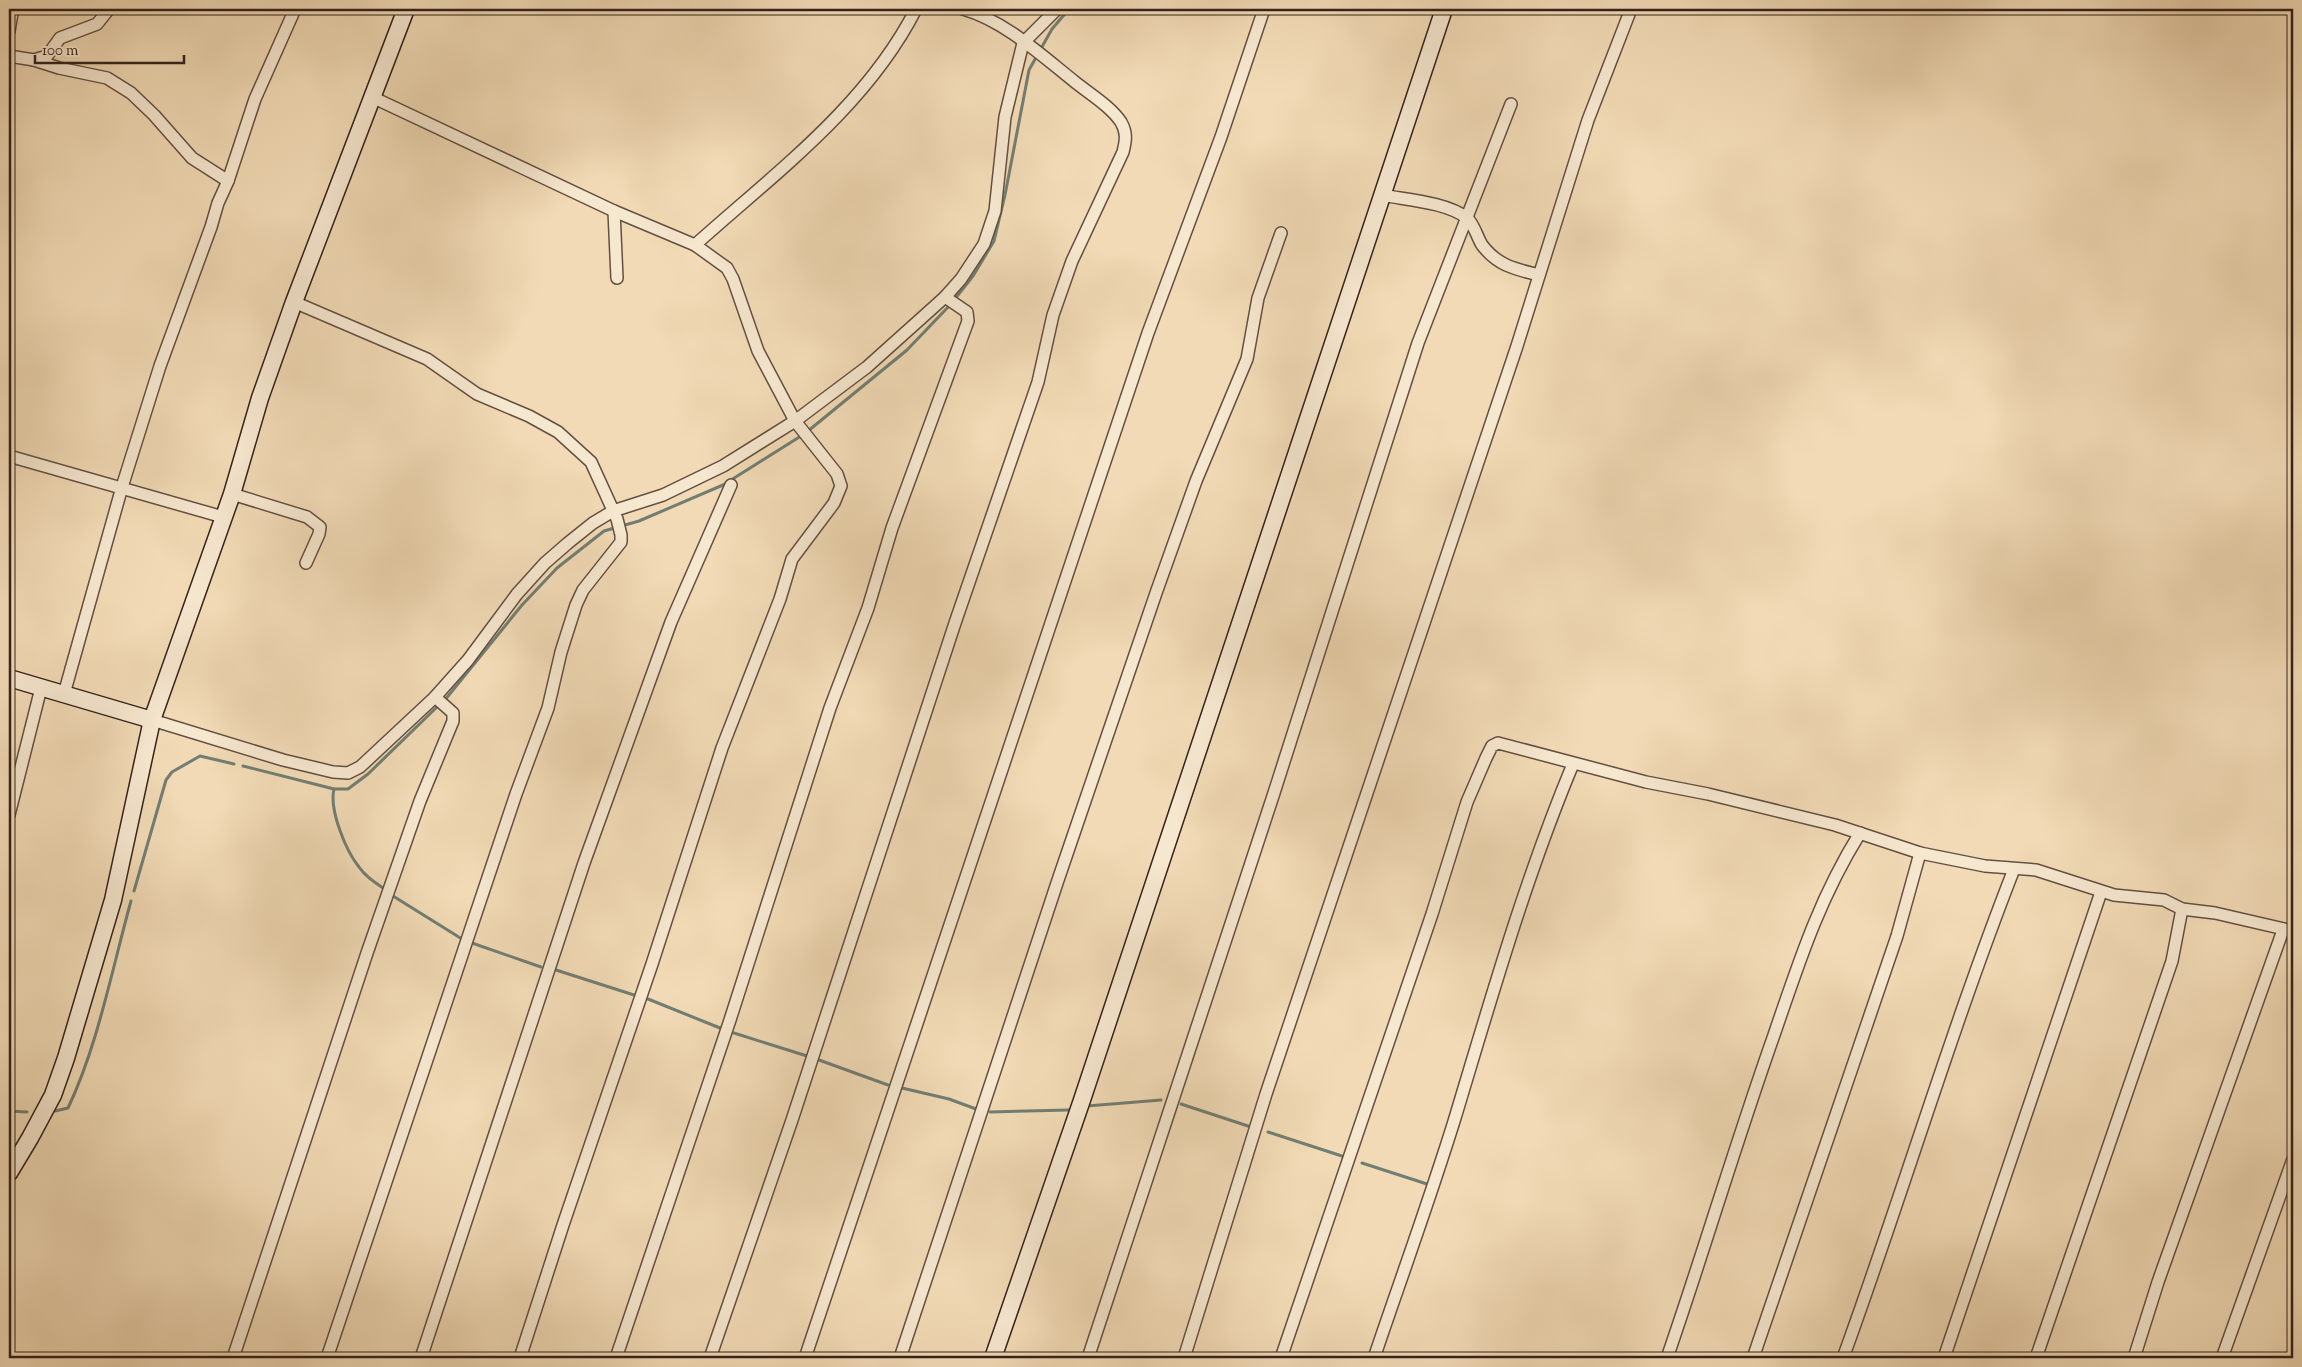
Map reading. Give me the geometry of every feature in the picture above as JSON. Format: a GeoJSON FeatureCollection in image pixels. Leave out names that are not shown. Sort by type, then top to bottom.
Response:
{"type":"FeatureCollection","features":[{"type":"Feature","properties":{"kind":"street"},"geometry":{"type":"LineString","coordinates":[[9,9],[12,14],[9,31]]}},
{"type":"Feature","properties":{"kind":"street"},"geometry":{"type":"LineString","coordinates":[[34,60],[47,56],[60,38],[97,24],[108,9]]}},
{"type":"Feature","properties":{"kind":"street"},"geometry":{"type":"LineString","coordinates":[[64,694],[122,487],[160,366],[212,228],[218,203],[228,181],[255,99],[295,9]]}},
{"type":"Feature","properties":{"kind":"street"},"geometry":{"type":"LineString","coordinates":[[9,1173],[53,1095],[66,1058],[113,900],[152,720],[232,494],[260,398],[294,302],[406,9]]}},
{"type":"Feature","properties":{"kind":"street"},"geometry":{"type":"LineString","coordinates":[[695,245],[826,128],[854,99],[891,52],[916,9]]}},
{"type":"Feature","properties":{"kind":"street"},"geometry":{"type":"LineString","coordinates":[[710,1358],[792,1120],[954,623],[1038,382],[1054,315],[1072,261],[1123,152],[1127,136],[1122,123],[1112,112],[1038,53],[990,20],[978,13],[963,9]]}},
{"type":"Feature","properties":{"kind":"street"},"geometry":{"type":"LineString","coordinates":[[9,678],[283,760],[332,772],[348,773],[360,767],[441,701],[468,660],[517,594],[544,563],[593,523],[617,520],[723,466],[795,421],[867,367],[932,311],[945,297],[961,279],[984,244],[995,211],[1005,118],[1023,43],[1057,9]]}},
{"type":"Feature","properties":{"kind":"street"},"geometry":{"type":"LineString","coordinates":[[805,1358],[1145,342],[1221,137],[1264,9]]}},
{"type":"Feature","properties":{"kind":"street"},"geometry":{"type":"LineString","coordinates":[[993,1358],[1085,1091],[1444,9]]}},
{"type":"Feature","properties":{"kind":"street"},"geometry":{"type":"LineString","coordinates":[[1184,1358],[1266,1094],[1511,364],[1588,120],[1631,9]]}},
{"type":"Feature","properties":{"kind":"street"},"geometry":{"type":"LineString","coordinates":[[9,56],[34,60],[59,68],[107,78],[131,93],[154,115],[192,158],[228,181]]}},
{"type":"Feature","properties":{"kind":"street"},"geometry":{"type":"LineString","coordinates":[[372,97],[614,210],[695,245],[727,268],[733,279],[758,352],[795,421],[837,474],[841,486],[834,503],[792,559],[780,598],[722,748],[520,1358]]}},
{"type":"Feature","properties":{"kind":"street"},"geometry":{"type":"LineString","coordinates":[[1088,1358],[1274,796],[1418,343],[1468,219],[1511,104]]}},
{"type":"Feature","properties":{"kind":"street"},"geometry":{"type":"LineString","coordinates":[[1382,195],[1437,204],[1468,219],[1483,245],[1498,261],[1506,266],[1539,275]]}},
{"type":"Feature","properties":{"kind":"street"},"geometry":{"type":"LineString","coordinates":[[614,210],[617,278]]}},
{"type":"Feature","properties":{"kind":"street"},"geometry":{"type":"LineString","coordinates":[[900,1358],[1057,883],[1156,593],[1196,481],[1247,359],[1258,298],[1281,233]]}},
{"type":"Feature","properties":{"kind":"street"},"geometry":{"type":"LineString","coordinates":[[616,1358],[730,1020],[830,708],[868,608],[892,528],[968,321],[967,312],[958,304],[945,297]]}},
{"type":"Feature","properties":{"kind":"street"},"geometry":{"type":"LineString","coordinates":[[294,302],[426,358],[477,394],[529,416],[558,432],[591,462],[617,520],[621,542],[593,576],[583,590],[576,605],[535,746],[516,794],[327,1358]]}},
{"type":"Feature","properties":{"kind":"street"},"geometry":{"type":"LineString","coordinates":[[9,456],[223,517]]}},
{"type":"Feature","properties":{"kind":"street"},"geometry":{"type":"LineString","coordinates":[[421,1358],[584,863],[671,622],[731,485]]}},
{"type":"Feature","properties":{"kind":"street"},"geometry":{"type":"LineString","coordinates":[[232,494],[307,517],[315,522],[320,528],[319,534],[306,563]]}},
{"type":"Feature","properties":{"kind":"street"},"geometry":{"type":"LineString","coordinates":[[9,815],[41,688]]}},
{"type":"Feature","properties":{"kind":"street"},"geometry":{"type":"LineString","coordinates":[[233,1358],[367,953],[420,801],[453,721],[453,714],[441,701]]}},
{"type":"Feature","properties":{"kind":"street"},"geometry":{"type":"LineString","coordinates":[[1281,1358],[1432,914],[1455,838],[1486,758],[1492,746],[1498,743],[1646,782],[1708,794],[1835,825],[1920,853],[2014,869],[2036,870],[2101,892],[2164,900],[2182,909],[2215,913],[2288,931],[2158,1282],[2134,1358]]}},
{"type":"Feature","properties":{"kind":"street"},"geometry":{"type":"LineString","coordinates":[[1374,1358],[1454,1120],[1493,989],[1538,852],[1573,764]]}},
{"type":"Feature","properties":{"kind":"street"},"geometry":{"type":"LineString","coordinates":[[1667,1358],[1762,1068],[1812,924],[1837,870],[1860,834]]}},
{"type":"Feature","properties":{"kind":"street"},"geometry":{"type":"LineString","coordinates":[[1753,1358],[1894,945],[1920,853]]}},
{"type":"Feature","properties":{"kind":"street"},"geometry":{"type":"LineString","coordinates":[[1843,1358],[1878,1262],[1988,935],[2014,869]]}},
{"type":"Feature","properties":{"kind":"street"},"geometry":{"type":"LineString","coordinates":[[1944,1358],[2101,892]]}},
{"type":"Feature","properties":{"kind":"street"},"geometry":{"type":"LineString","coordinates":[[2036,1358],[2172,962],[2182,909]]}},
{"type":"Feature","properties":{"kind":"street"},"geometry":{"type":"LineString","coordinates":[[2222,1358],[2293,1159]]}},
{"type":"Feature","properties":{"kind":"waterway"},"geometry":{"type":"LineString","coordinates":[[954,300],[973,276],[994,241],[1005,195],[1029,70],[1052,29],[1069,9]]}},
{"type":"Feature","properties":{"kind":"waterway"},"geometry":{"type":"LineString","coordinates":[[808,431],[907,350],[950,305]]}},
{"type":"Feature","properties":{"kind":"waterway"},"geometry":{"type":"LineString","coordinates":[[444,701],[522,605],[557,568],[604,531],[639,521],[723,485],[801,436]]}},
{"type":"Feature","properties":{"kind":"waterway"},"geometry":{"type":"LineString","coordinates":[[243,766],[334,789],[348,789],[368,774],[439,705]]}},
{"type":"Feature","properties":{"kind":"waterway"},"geometry":{"type":"LineString","coordinates":[[134,891],[166,780],[172,772],[200,756],[234,764]]}},
{"type":"Feature","properties":{"kind":"waterway"},"geometry":{"type":"LineString","coordinates":[[334,789],[333,798],[336,819],[344,841],[354,860],[364,873],[383,888]]}},
{"type":"Feature","properties":{"kind":"waterway"},"geometry":{"type":"LineString","coordinates":[[393,896],[462,939]]}},
{"type":"Feature","properties":{"kind":"waterway"},"geometry":{"type":"LineString","coordinates":[[55,1111],[68,1108],[79,1084],[104,1006],[131,901]]}},
{"type":"Feature","properties":{"kind":"waterway"},"geometry":{"type":"LineString","coordinates":[[472,943],[541,967]]}},
{"type":"Feature","properties":{"kind":"waterway"},"geometry":{"type":"LineString","coordinates":[[556,970],[634,995]]}},
{"type":"Feature","properties":{"kind":"waterway"},"geometry":{"type":"LineString","coordinates":[[648,999],[720,1028]]}},
{"type":"Feature","properties":{"kind":"waterway"},"geometry":{"type":"LineString","coordinates":[[734,1033],[807,1056]]}},
{"type":"Feature","properties":{"kind":"waterway"},"geometry":{"type":"LineString","coordinates":[[819,1060],[888,1085]]}},
{"type":"Feature","properties":{"kind":"waterway"},"geometry":{"type":"LineString","coordinates":[[902,1088],[949,1099],[976,1109]]}},
{"type":"Feature","properties":{"kind":"waterway"},"geometry":{"type":"LineString","coordinates":[[1087,1106],[1161,1100]]}},
{"type":"Feature","properties":{"kind":"waterway"},"geometry":{"type":"LineString","coordinates":[[1181,1104],[1251,1127]]}},
{"type":"Feature","properties":{"kind":"waterway"},"geometry":{"type":"LineString","coordinates":[[990,1112],[1069,1110]]}},
{"type":"Feature","properties":{"kind":"waterway"},"geometry":{"type":"LineString","coordinates":[[9,1111],[27,1112]]}},
{"type":"Feature","properties":{"kind":"waterway"},"geometry":{"type":"LineString","coordinates":[[1268,1132],[1345,1157]]}},
{"type":"Feature","properties":{"kind":"waterway"},"geometry":{"type":"LineString","coordinates":[[1362,1163],[1427,1184]]}}]}
